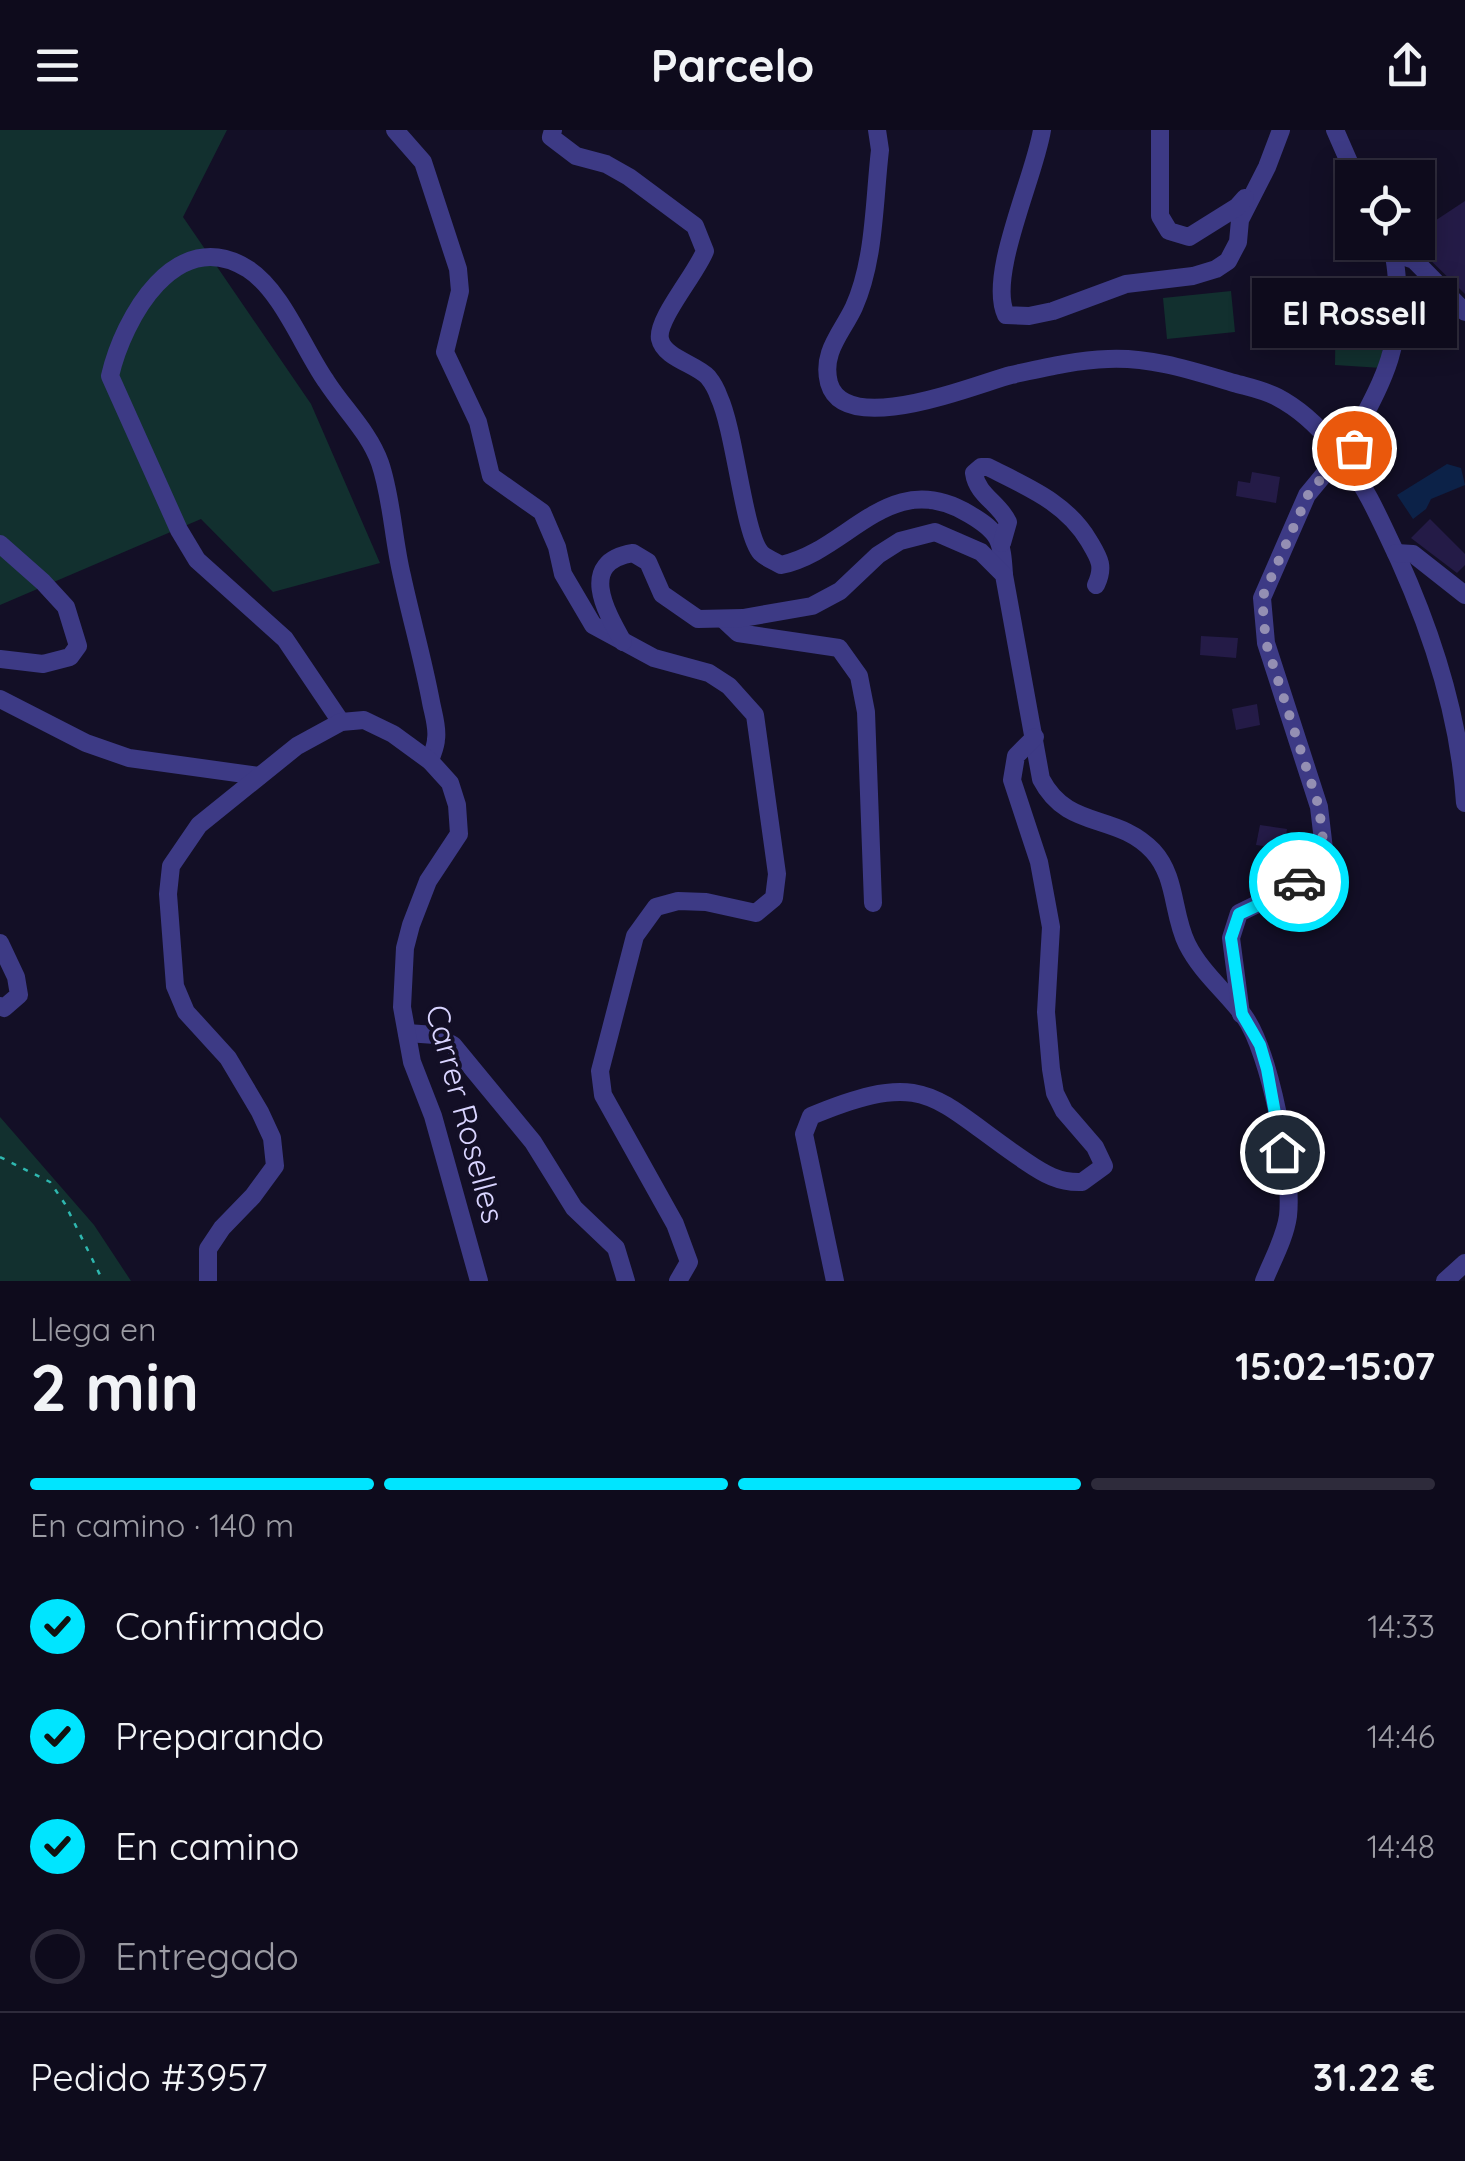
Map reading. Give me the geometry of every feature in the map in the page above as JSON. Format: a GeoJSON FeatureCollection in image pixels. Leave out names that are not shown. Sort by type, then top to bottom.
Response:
{"type":"FeatureCollection","features":[{"type":"Feature","properties":{"kind":"street"},"geometry":{"type":"LineString","coordinates":[[395,130],[423,162],[458,270],[460,291],[446,352],[478,422],[492,476],[542,512],[573,596],[593,625],[654,658],[709,673],[729,686],[754,716],[777,874],[774,898],[756,913],[706,902],[656,907],[634,936],[600,1070],[603,1095],[616,1122],[675,1224],[689,1262],[678,1281]]}},
{"type":"Feature","properties":{"kind":"street"},"geometry":{"type":"LineString","coordinates":[[553,130],[551,136],[576,156],[606,164],[629,177],[695,226],[705,251],[697,271],[663,319],[659,336],[663,346],[709,378],[719,396],[732,431],[753,536],[761,553],[781,565],[802,561],[876,513],[920,499],[952,504],[988,526],[1002,544]]}},
{"type":"Feature","properties":{"kind":"street"},"geometry":{"type":"LineString","coordinates":[[877,130],[880,150],[865,275],[854,307],[826,358],[830,387],[842,400],[866,408],[933,401],[1008,376],[1076,361],[1112,358],[1158,362],[1274,395],[1303,413],[1338,452],[1342,472],[1351,469],[1365,489],[1396,552],[1432,646],[1456,731],[1465,803]]}},
{"type":"Feature","properties":{"kind":"street"},"geometry":{"type":"LineString","coordinates":[[1042,130],[1038,159],[1004,264],[1000,302],[1006,315],[1041,314],[1126,284],[1216,269],[1228,261],[1238,242],[1240,220],[1280,130]]}},
{"type":"Feature","properties":{"kind":"street"},"geometry":{"type":"LineString","coordinates":[[1160,130],[1160,216],[1170,231],[1189,237],[1237,208],[1259,182]]}},
{"type":"Feature","properties":{"kind":"street"},"geometry":{"type":"LineString","coordinates":[[1335,130],[1348,160]]}},
{"type":"Feature","properties":{"kind":"street"},"geometry":{"type":"LineString","coordinates":[[208,1281],[208,1250],[275,1166],[272,1138],[260,1112],[228,1058],[186,1012],[175,986],[168,894],[171,866],[179,851],[217,808],[297,746],[341,722],[285,638],[197,560],[175,522],[110,376],[116,350],[134,312],[166,274],[192,260],[216,258],[247,268],[266,286],[326,382],[367,436],[381,464],[437,738],[430,761]]}},
{"type":"Feature","properties":{"kind":"street"},"geometry":{"type":"LineString","coordinates":[[1242,1014],[1231,938],[1239,914],[1297,885],[1324,849],[1319,807],[1266,643],[1262,598],[1308,495],[1378,393],[1394,350],[1398,295],[1394,260]]}},
{"type":"Feature","properties":{"kind":"street"},"geometry":{"type":"LineString","coordinates":[[1414,260],[1465,312]]}},
{"type":"Feature","properties":{"kind":"street"},"geometry":{"type":"LineString","coordinates":[[1096,585],[1102,572],[1100,560],[1072,516],[1039,493],[988,467],[981,466],[974,473],[976,484],[1003,511],[1008,522],[1002,544],[1004,575],[1040,779],[1050,798],[1068,811],[1127,832],[1156,855],[1165,869],[1185,940],[1208,976],[1242,1014],[1260,1045],[1287,1181],[1288,1216],[1264,1281]]}},
{"type":"Feature","properties":{"kind":"street"},"geometry":{"type":"LineString","coordinates":[[623,642],[601,599],[600,582],[605,566],[614,556],[633,553],[648,562],[662,594],[698,619],[743,618],[812,606],[840,591],[878,555],[900,541],[935,532],[980,552],[1004,575]]}},
{"type":"Feature","properties":{"kind":"street"},"geometry":{"type":"LineString","coordinates":[[0,544],[66,606],[78,646],[70,658],[42,664],[0,659]]}},
{"type":"Feature","properties":{"kind":"street"},"geometry":{"type":"LineString","coordinates":[[1396,552],[1413,554],[1465,595]]}},
{"type":"Feature","properties":{"kind":"street"},"geometry":{"type":"LineString","coordinates":[[722,619],[738,632],[840,648],[859,676],[866,712],[873,904]]}},
{"type":"Feature","properties":{"kind":"street"},"geometry":{"type":"LineString","coordinates":[[0,699],[86,743],[129,758],[259,776]]}},
{"type":"Feature","properties":{"kind":"street","name":"Carrer Roselles"},"geometry":{"type":"LineString","coordinates":[[341,722],[364,720],[393,734],[430,761],[450,782],[456,804],[459,834],[428,881],[411,924],[402,983],[412,1062],[433,1116],[479,1281]]}},
{"type":"Feature","properties":{"kind":"street"},"geometry":{"type":"LineString","coordinates":[[835,1281],[804,1134],[811,1116],[856,1097],[904,1091],[926,1093],[964,1115],[1049,1178],[1082,1182],[1104,1166],[1095,1146],[1064,1111],[1051,1070],[1046,1012],[1050,927],[1039,862],[1012,780],[1016,756],[1035,737]]}},
{"type":"Feature","properties":{"kind":"street"},"geometry":{"type":"LineString","coordinates":[[0,943],[16,977],[19,995],[4,1008],[0,1006]]}},
{"type":"Feature","properties":{"kind":"street"},"geometry":{"type":"LineString","coordinates":[[406,1033],[435,1035],[453,1044],[533,1142],[574,1208],[616,1248],[626,1281]]}},
{"type":"Feature","properties":{"kind":"street"},"geometry":{"type":"LineString","coordinates":[[1446,1281],[1465,1263]]}},
{"type":"Feature","properties":{"kind":"path"},"geometry":{"type":"LineString","coordinates":[[0,1158],[50,1182],[103,1281]]}},
{"type":"Feature","properties":{"kind":"green space"},"geometry":{"type":"Polygon","coordinates":[[[0,130],[227,130],[183,217],[311,404],[380,563],[273,592],[201,519],[0,605],[0,130]]]}},
{"type":"Feature","properties":{"kind":"green space"},"geometry":{"type":"Polygon","coordinates":[[[1336,284],[1382,286],[1382,368],[1335,365],[1336,284]]]}},
{"type":"Feature","properties":{"kind":"green space"},"geometry":{"type":"Polygon","coordinates":[[[1231,291],[1235,332],[1167,339],[1163,298],[1231,291]]]}},
{"type":"Feature","properties":{"kind":"green space"},"geometry":{"type":"Polygon","coordinates":[[[0,1117],[94,1225],[131,1281],[0,1281],[0,1117]]]}},
{"type":"Feature","properties":{"kind":"water"},"geometry":{"type":"Polygon","coordinates":[[[1447,464],[1461,468],[1465,485],[1431,499],[1413,519],[1397,495],[1447,464]]]}},
{"type":"Feature","properties":{"kind":"building"},"geometry":{"type":"Polygon","coordinates":[[[1465,201],[1465,294],[1430,260],[1435,260],[1435,221],[1465,201]]]}},
{"type":"Feature","properties":{"kind":"building"},"geometry":{"type":"Polygon","coordinates":[[[1252,472],[1280,477],[1276,503],[1236,496],[1238,481],[1250,483],[1252,472]]]}},
{"type":"Feature","properties":{"kind":"building"},"geometry":{"type":"Polygon","coordinates":[[[1430,519],[1465,554],[1465,565],[1457,573],[1411,538],[1430,519]]]}},
{"type":"Feature","properties":{"kind":"building"},"geometry":{"type":"Polygon","coordinates":[[[1201,636],[1238,638],[1236,658],[1200,655],[1201,636]]]}},
{"type":"Feature","properties":{"kind":"building"},"geometry":{"type":"Polygon","coordinates":[[[1257,704],[1260,725],[1236,730],[1232,709],[1257,704]]]}},
{"type":"Feature","properties":{"kind":"building"},"geometry":{"type":"Polygon","coordinates":[[[1260,825],[1287,829],[1284,849],[1256,845],[1260,825]]]}},
{"type":"Feature","properties":{"kind":"way so far"},"geometry":{"type":"LineString","coordinates":[[1299,882],[1324,849],[1319,807],[1266,643],[1262,598],[1308,495],[1331,466],[1331,449],[1342,443],[1354,448]]}},
{"type":"Feature","properties":{"kind":"place","name":"El Rossell"},"geometry":{"type":"Point","coordinates":[1354,448]}},
{"type":"Feature","properties":{"kind":"route"},"geometry":{"type":"LineString","coordinates":[[1282,1152],[1267,1069],[1260,1045],[1242,1014],[1231,938],[1239,914],[1299,882]]}}]}
